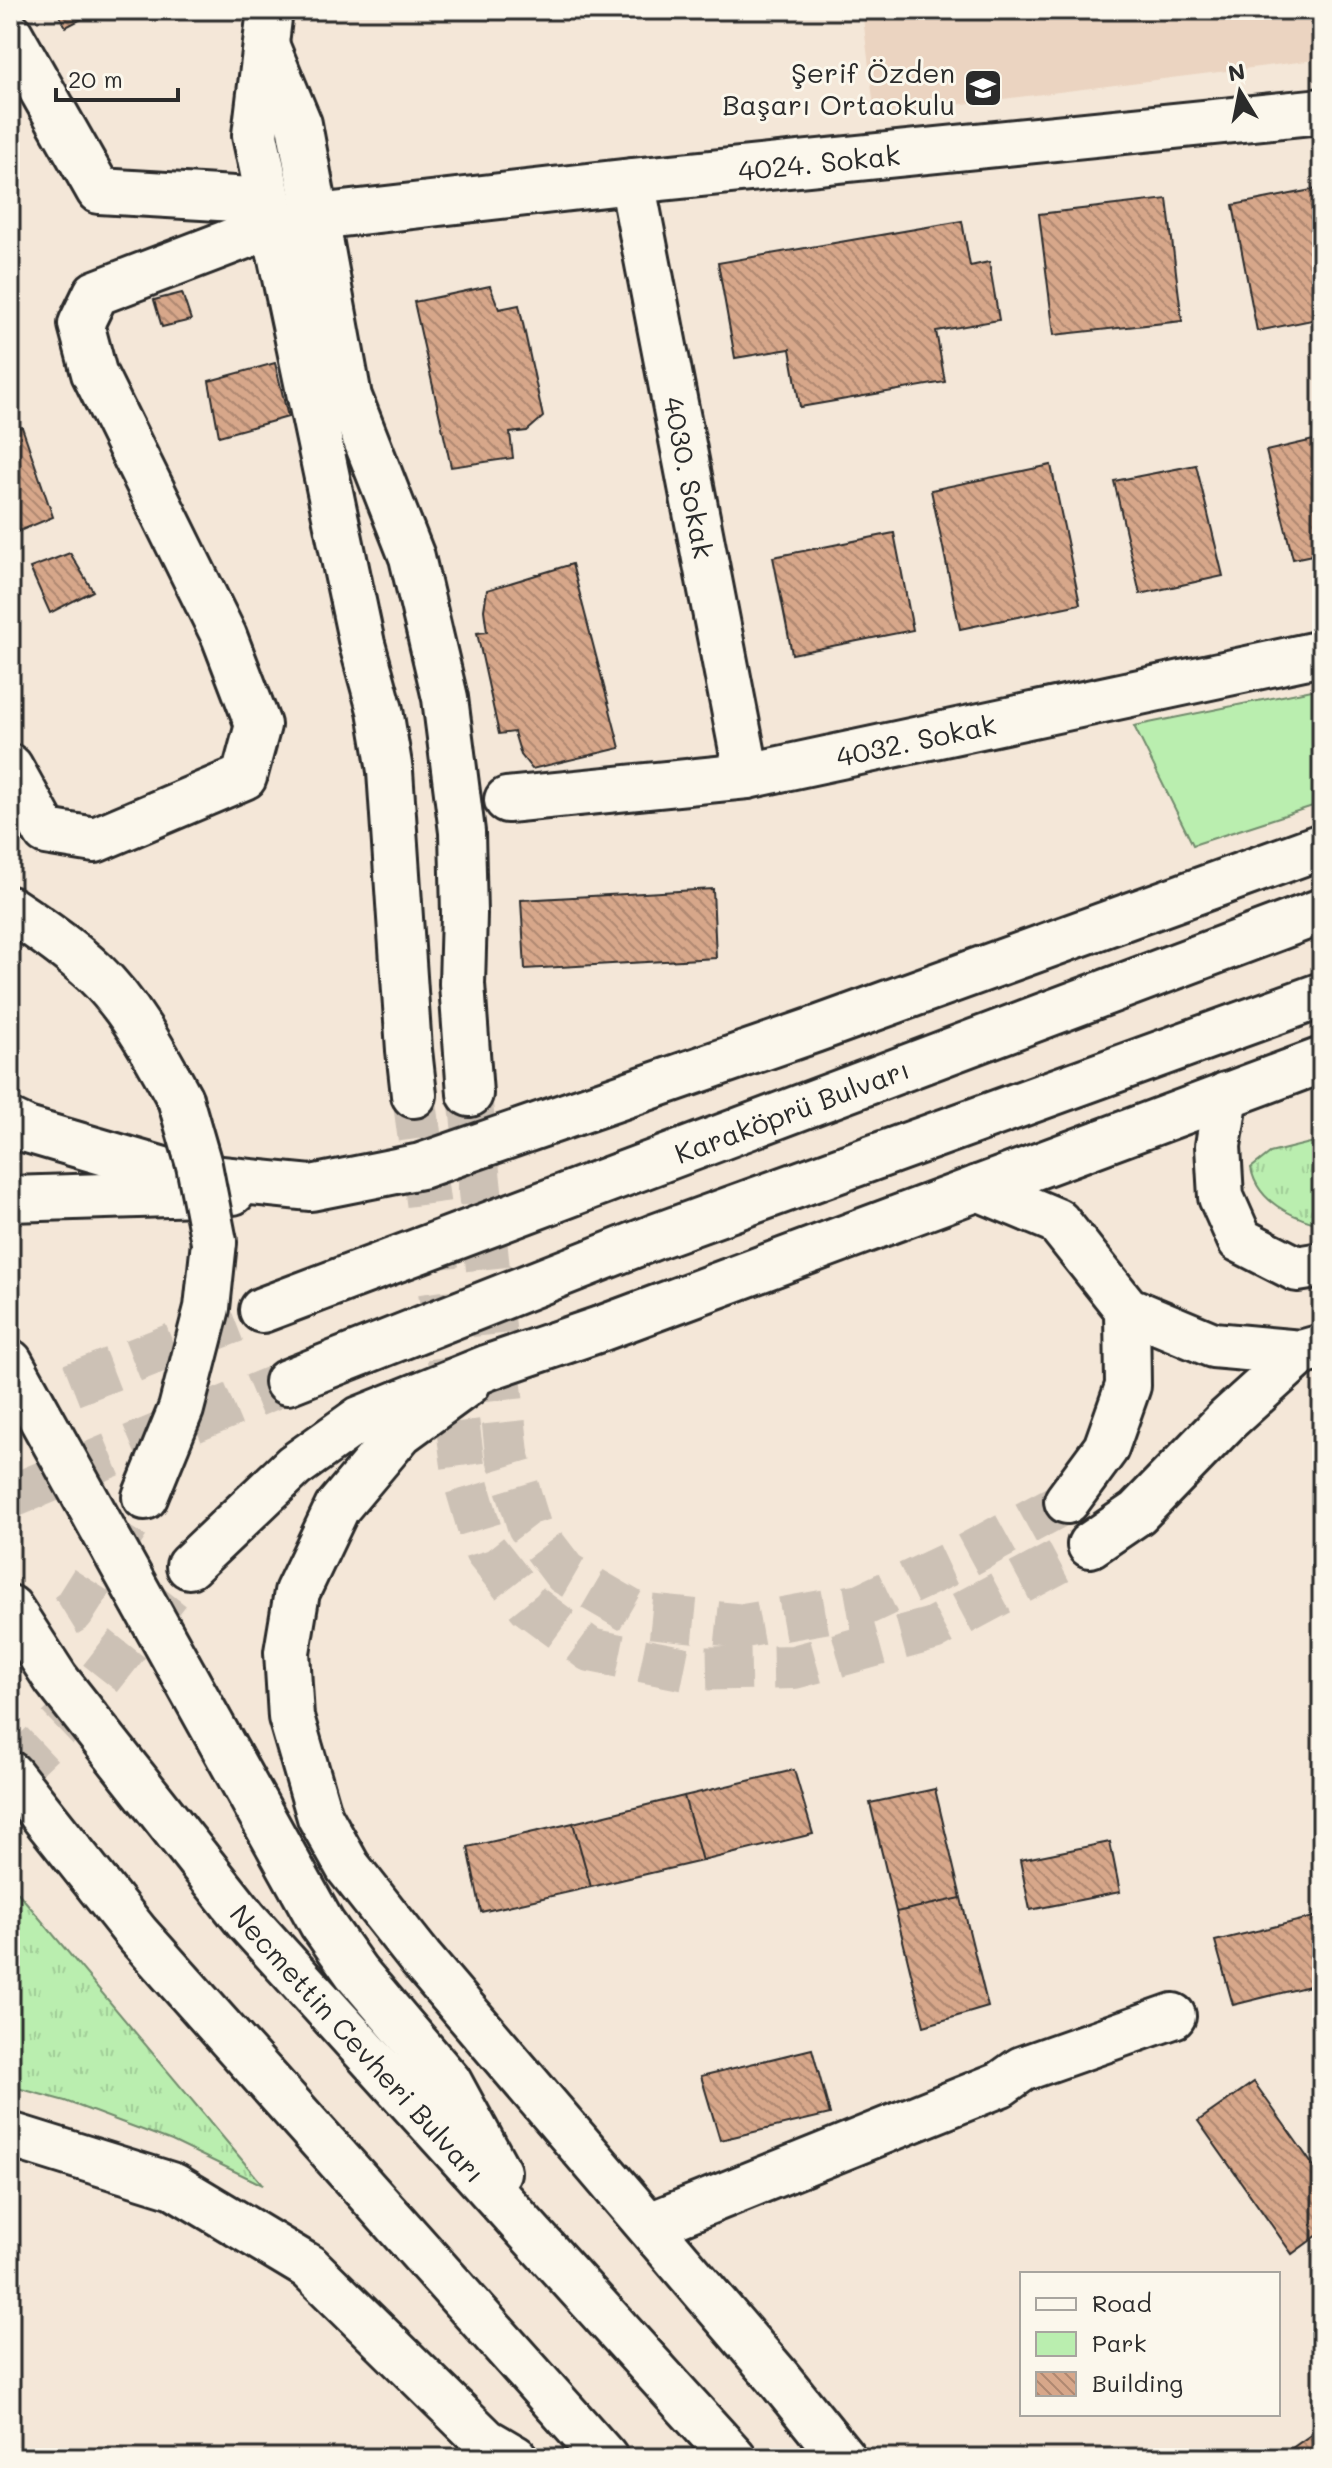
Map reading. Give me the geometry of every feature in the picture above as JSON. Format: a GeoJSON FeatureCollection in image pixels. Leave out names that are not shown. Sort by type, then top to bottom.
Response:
{"type":"FeatureCollection","features":[{"type":"Feature","properties":{"kind":"main road"},"geometry":{"type":"LineString","coordinates":[[268,28],[255,135],[362,644],[380,710],[390,771],[414,1095]]}},
{"type":"Feature","properties":{"kind":"main road"},"geometry":{"type":"LineString","coordinates":[[268,28],[299,124],[349,397],[412,557],[445,698],[462,832],[462,984],[470,1094]]}},
{"type":"Feature","properties":{"kind":"main road"},"geometry":{"type":"LineString","coordinates":[[10,34],[99,191],[271,213]]}},
{"type":"Feature","properties":{"kind":"main road","name":"4024. Sokak"},"geometry":{"type":"LineString","coordinates":[[316,217],[632,181],[1322,111]]}},
{"type":"Feature","properties":{"kind":"main road","name":"4030. Sokak"},"geometry":{"type":"LineString","coordinates":[[632,181],[747,776]]}},
{"type":"Feature","properties":{"kind":"main road"},"geometry":{"type":"LineString","coordinates":[[10,767],[46,832],[95,840],[244,777],[258,725],[224,636],[94,373],[81,324],[96,293],[271,213]]}},
{"type":"Feature","properties":{"kind":"main road","name":"4032. Sokak"},"geometry":{"type":"LineString","coordinates":[[507,800],[747,776],[1322,653]]}},
{"type":"Feature","properties":{"kind":"main road"},"geometry":{"type":"LineString","coordinates":[[10,1199],[161,1196],[311,1188],[421,1166],[814,1030],[1322,846]]}},
{"type":"Feature","properties":{"kind":"main road"},"geometry":{"type":"LineString","coordinates":[[10,909],[58,941],[96,974],[130,1015],[180,1099],[199,1165],[214,1242],[207,1308],[181,1409],[145,1497]]}},
{"type":"Feature","properties":{"kind":"main road","name":"Karaköprü Bulvarı"},"geometry":{"type":"LineString","coordinates":[[262,1310],[1322,911]]}},
{"type":"Feature","properties":{"kind":"main road"},"geometry":{"type":"LineString","coordinates":[[287,1382],[657,1236],[1322,995]]}},
{"type":"Feature","properties":{"kind":"main road"},"geometry":{"type":"LineString","coordinates":[[189,1566],[294,1466],[360,1419],[489,1367],[600,1329],[1322,1060]]}},
{"type":"Feature","properties":{"kind":"main road"},"geometry":{"type":"LineString","coordinates":[[1226,1095],[1218,1146],[1221,1197],[1240,1240],[1297,1269],[1322,1265]]}},
{"type":"Feature","properties":{"kind":"main road"},"geometry":{"type":"LineString","coordinates":[[10,1122],[27,1130],[181,1175],[311,1188]]}},
{"type":"Feature","properties":{"kind":"main road"},"geometry":{"type":"LineString","coordinates":[[978,1188],[1057,1221],[1127,1309],[1213,1345],[1312,1350]]}},
{"type":"Feature","properties":{"kind":"main road"},"geometry":{"type":"LineString","coordinates":[[1067,1501],[1106,1448],[1128,1386],[1127,1309]]}},
{"type":"Feature","properties":{"kind":"main road"},"geometry":{"type":"LineString","coordinates":[[1090,1545],[1137,1513],[1227,1420],[1312,1350]]}},
{"type":"Feature","properties":{"kind":"main road"},"geometry":{"type":"LineString","coordinates":[[10,1362],[322,1924],[356,1972],[449,2082],[529,2230]]}},
{"type":"Feature","properties":{"kind":"main road"},"geometry":{"type":"LineString","coordinates":[[489,1367],[401,1432],[337,1508],[297,1592],[287,1652],[291,1717],[320,1817],[348,1867],[420,1958],[776,2375],[843,2458]]}},
{"type":"Feature","properties":{"kind":"main road","name":"Necmettin Cevheri Bulvarı"},"geometry":{"type":"LineString","coordinates":[[10,1608],[56,1679],[246,1920],[734,2458]]}},
{"type":"Feature","properties":{"kind":"main road"},"geometry":{"type":"LineString","coordinates":[[10,1774],[137,1934],[605,2458]]}},
{"type":"Feature","properties":{"kind":"main road"},"geometry":{"type":"LineString","coordinates":[[658,2237],[660,2221],[1001,2084],[1022,2069],[1173,2016]]}},
{"type":"Feature","properties":{"kind":"main road"},"geometry":{"type":"LineString","coordinates":[[10,2135],[174,2186],[309,2267],[486,2441],[515,2458]]}},
{"type":"Feature","properties":{"kind":"shaded area","name":"Şerif Özden Başarı Ortaokulu"},"geometry":{"type":"Polygon","coordinates":[[[862,10],[1309,10],[1315,60],[875,115],[862,10]]]}},
{"type":"Feature","properties":{"kind":"green space"},"geometry":{"type":"Polygon","coordinates":[[[1322,688],[1322,803],[1193,845],[1134,726],[1322,688]]]}},
{"type":"Feature","properties":{"kind":"green space"},"geometry":{"type":"Polygon","coordinates":[[[1322,1140],[1322,1225],[1299,1218],[1268,1199],[1260,1190],[1251,1168],[1270,1153],[1322,1140]]]}},
{"type":"Feature","properties":{"kind":"green space"},"geometry":{"type":"Polygon","coordinates":[[[10,1883],[263,2185],[172,2141],[65,2101],[10,2086],[10,1883]]]}},
{"type":"Feature","properties":{"kind":"building"},"geometry":{"type":"Polygon","coordinates":[[[56,10],[99,10],[66,27],[56,10]]]}},
{"type":"Feature","properties":{"kind":"building"},"geometry":{"type":"Polygon","coordinates":[[[1322,188],[1322,318],[1257,331],[1233,205],[1322,188]]]}},
{"type":"Feature","properties":{"kind":"building"},"geometry":{"type":"Polygon","coordinates":[[[1167,199],[1182,321],[1054,335],[1039,214],[1167,199]]]}},
{"type":"Feature","properties":{"kind":"building"},"geometry":{"type":"Polygon","coordinates":[[[962,221],[970,266],[989,262],[999,320],[936,331],[945,382],[800,407],[790,349],[735,358],[718,263],[962,221]]]}},
{"type":"Feature","properties":{"kind":"building"},"geometry":{"type":"Polygon","coordinates":[[[490,286],[499,309],[519,305],[543,417],[527,431],[510,433],[513,458],[451,467],[414,302],[490,286]]]}},
{"type":"Feature","properties":{"kind":"building"},"geometry":{"type":"Polygon","coordinates":[[[182,293],[191,320],[162,327],[154,300],[182,293]]]}},
{"type":"Feature","properties":{"kind":"building"},"geometry":{"type":"Polygon","coordinates":[[[275,363],[288,417],[219,436],[209,381],[275,363]]]}},
{"type":"Feature","properties":{"kind":"building"},"geometry":{"type":"Polygon","coordinates":[[[22,427],[53,517],[10,535],[10,428],[22,427]]]}},
{"type":"Feature","properties":{"kind":"building"},"geometry":{"type":"Polygon","coordinates":[[[1322,438],[1322,553],[1293,559],[1266,451],[1322,438]]]}},
{"type":"Feature","properties":{"kind":"building"},"geometry":{"type":"Polygon","coordinates":[[[1051,465],[1080,604],[960,629],[931,490],[1051,465]]]}},
{"type":"Feature","properties":{"kind":"building"},"geometry":{"type":"Polygon","coordinates":[[[1196,465],[1223,576],[1140,594],[1114,481],[1196,465]]]}},
{"type":"Feature","properties":{"kind":"building"},"geometry":{"type":"Polygon","coordinates":[[[894,533],[913,630],[792,654],[773,557],[894,533]]]}},
{"type":"Feature","properties":{"kind":"building"},"geometry":{"type":"Polygon","coordinates":[[[70,553],[93,591],[50,613],[30,568],[70,553]]]}},
{"type":"Feature","properties":{"kind":"building"},"geometry":{"type":"Polygon","coordinates":[[[572,564],[620,748],[532,769],[521,755],[514,732],[499,734],[477,633],[487,632],[484,610],[487,590],[572,564]]]}},
{"type":"Feature","properties":{"kind":"building"},"geometry":{"type":"Polygon","coordinates":[[[713,889],[716,958],[525,969],[521,900],[713,889]]]}},
{"type":"Feature","properties":{"kind":"building"},"geometry":{"type":"Polygon","coordinates":[[[794,1770],[813,1834],[702,1861],[684,1796],[794,1770]]]}},
{"type":"Feature","properties":{"kind":"building"},"geometry":{"type":"Polygon","coordinates":[[[935,1789],[961,1898],[896,1912],[870,1803],[935,1789]]]}},
{"type":"Feature","properties":{"kind":"building"},"geometry":{"type":"Polygon","coordinates":[[[684,1796],[702,1861],[591,1887],[573,1823],[684,1796]]]}},
{"type":"Feature","properties":{"kind":"building"},"geometry":{"type":"Polygon","coordinates":[[[573,1823],[591,1887],[481,1912],[468,1847],[573,1823]]]}},
{"type":"Feature","properties":{"kind":"building"},"geometry":{"type":"Polygon","coordinates":[[[1110,1842],[1120,1892],[1030,1910],[1020,1860],[1110,1842]]]}},
{"type":"Feature","properties":{"kind":"building"},"geometry":{"type":"Polygon","coordinates":[[[961,1898],[988,2007],[924,2026],[896,1912],[961,1898]]]}},
{"type":"Feature","properties":{"kind":"building"},"geometry":{"type":"Polygon","coordinates":[[[1322,1915],[1322,1983],[1233,2005],[1215,1941],[1322,1915]]]}},
{"type":"Feature","properties":{"kind":"building"},"geometry":{"type":"Polygon","coordinates":[[[812,2049],[830,2114],[720,2140],[701,2076],[812,2049]]]}},
{"type":"Feature","properties":{"kind":"building"},"geometry":{"type":"Polygon","coordinates":[[[1254,2082],[1322,2178],[1322,2232],[1292,2254],[1198,2121],[1254,2082]]]}},
{"type":"Feature","properties":{"kind":"building"},"geometry":{"type":"Polygon","coordinates":[[[1322,2427],[1322,2458],[1278,2458],[1322,2427]]]}},
{"type":"Feature","properties":{"kind":"tunnel"},"geometry":{"type":"LineString","coordinates":[[470,1094],[507,1454],[529,1526],[565,1573],[637,1615],[744,1626],[862,1605],[960,1559],[1067,1501]]}},
{"type":"Feature","properties":{"kind":"tunnel"},"geometry":{"type":"LineString","coordinates":[[414,1095],[465,1480],[486,1551],[529,1605],[590,1650],[686,1669],[794,1667],[933,1629],[1090,1545]]}},
{"type":"Feature","properties":{"kind":"tunnel"},"geometry":{"type":"LineString","coordinates":[[10,1409],[262,1310]]}},
{"type":"Feature","properties":{"kind":"tunnel"},"geometry":{"type":"LineString","coordinates":[[10,1497],[287,1382]]}},
{"type":"Feature","properties":{"kind":"tunnel"},"geometry":{"type":"LineString","coordinates":[[10,1650],[73,1611],[145,1497]]}},
{"type":"Feature","properties":{"kind":"tunnel"},"geometry":{"type":"LineString","coordinates":[[10,1774],[70,1717],[189,1566]]}},
{"type":"Feature","properties":{"kind":"place","name":"Şerif Özden Başarı Ortaokulu"},"geometry":{"type":"Point","coordinates":[983,88]}}]}
